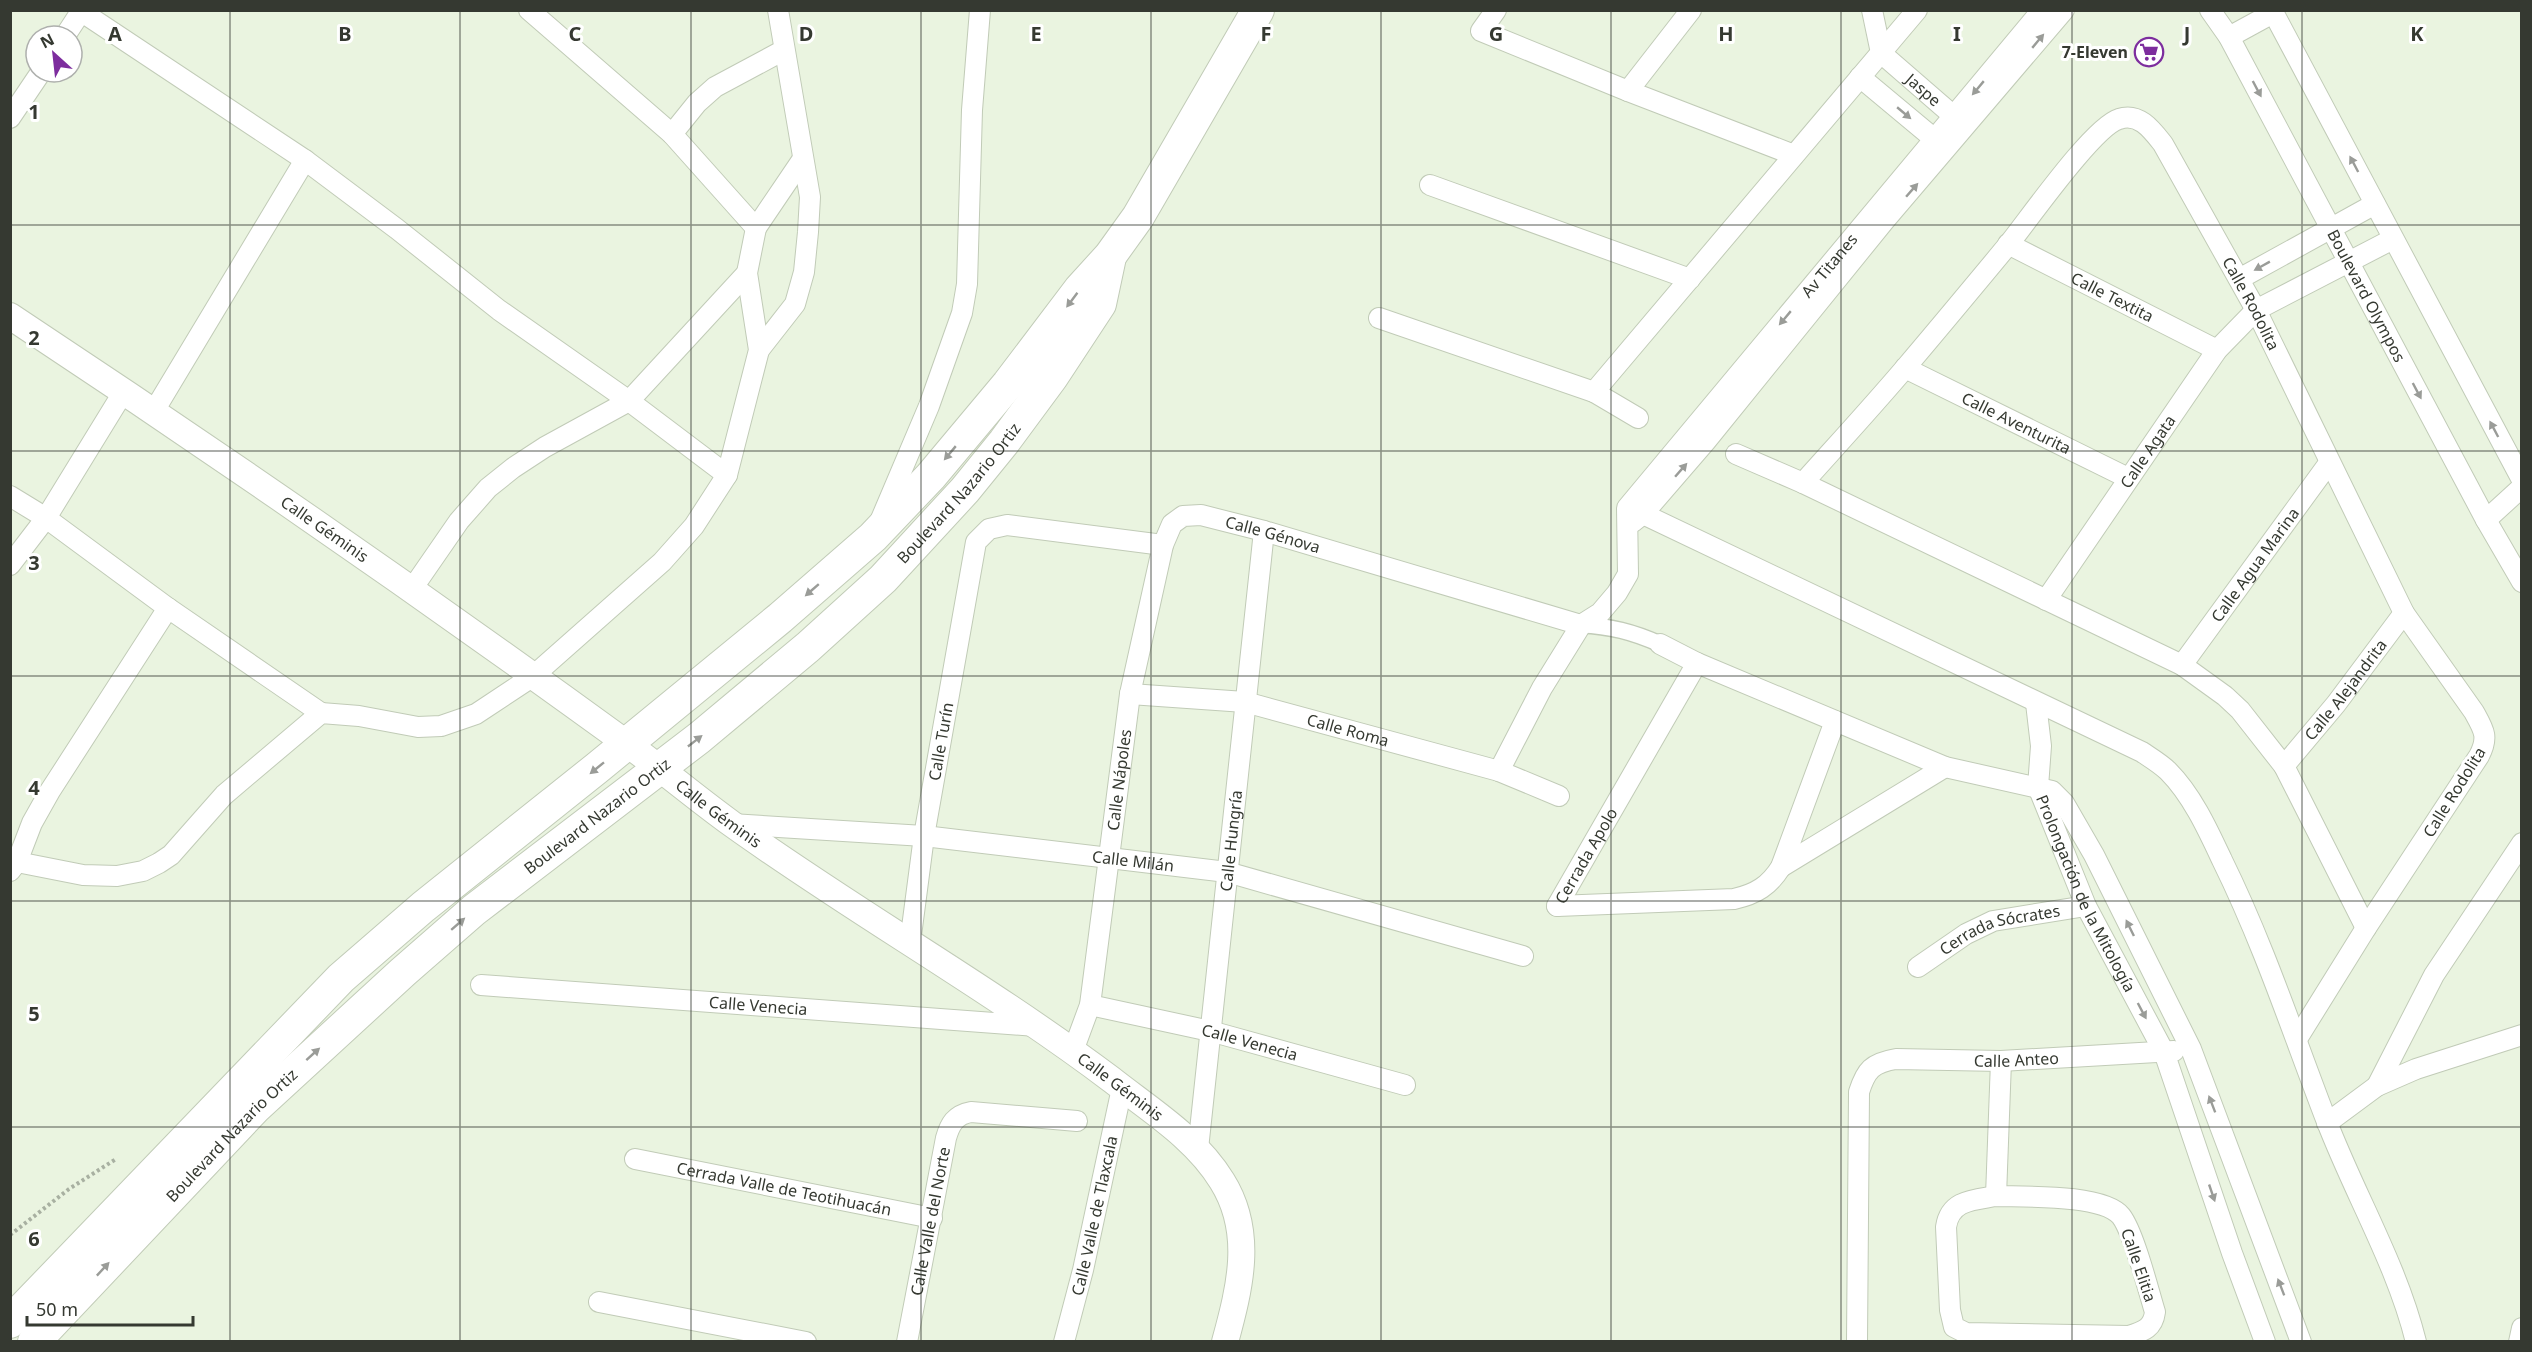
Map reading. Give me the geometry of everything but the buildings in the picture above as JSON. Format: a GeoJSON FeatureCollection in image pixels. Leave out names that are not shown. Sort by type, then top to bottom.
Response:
{"type":"FeatureCollection","features":[{"type":"Feature","properties":{"kind":"main road","name":"Boulevard Nazario Ortiz"},"geometry":{"type":"LineString","coordinates":[[10,1322],[341,978],[423,907],[780,618],[873,537],[931,476],[1001,393],[1080,289],[1110,256],[1138,217],[1258,10]]}},
{"type":"Feature","properties":{"kind":"main road","name":"Boulevard Nazario Ortiz"},"geometry":{"type":"LineString","coordinates":[[34,1341],[255,1108],[310,1056],[474,910],[660,768],[808,647],[883,579],[965,490],[1045,387],[1100,304],[1110,256]]}},
{"type":"Feature","properties":{"kind":"street"},"geometry":{"type":"LineString","coordinates":[[529,10],[672,134],[756,228]]}},
{"type":"Feature","properties":{"kind":"street"},"geometry":{"type":"LineString","coordinates":[[873,537],[929,405],[962,313],[967,284],[972,110],[980,10]]}},
{"type":"Feature","properties":{"kind":"street"},"geometry":{"type":"LineString","coordinates":[[1496,10],[1481,31],[1794,155]]}},
{"type":"Feature","properties":{"kind":"street"},"geometry":{"type":"LineString","coordinates":[[1628,91],[1691,10]]}},
{"type":"Feature","properties":{"kind":"street"},"geometry":{"type":"LineString","coordinates":[[1872,10],[1881,53]]}},
{"type":"Feature","properties":{"kind":"street"},"geometry":{"type":"LineString","coordinates":[[1594,392],[1917,10]]}},
{"type":"Feature","properties":{"kind":"street","name":"Av Titanes"},"geometry":{"type":"LineString","coordinates":[[1960,122],[2042,10]]}},
{"type":"Feature","properties":{"kind":"street","name":"Av Titanes"},"geometry":{"type":"LineString","coordinates":[[1635,520],[1706,441],[1885,220],[1941,144],[2064,10]]}},
{"type":"Feature","properties":{"kind":"street","name":"Boulevard Olympos"},"geometry":{"type":"LineString","coordinates":[[2210,10],[2229,38],[2486,520],[2522,582]]}},
{"type":"Feature","properties":{"kind":"street"},"geometry":{"type":"LineString","coordinates":[[73,24],[81,11],[305,160],[499,310],[629,401],[727,475]]}},
{"type":"Feature","properties":{"kind":"street"},"geometry":{"type":"LineString","coordinates":[[2229,38],[2272,12],[2522,480]]}},
{"type":"Feature","properties":{"kind":"street"},"geometry":{"type":"LineString","coordinates":[[759,350],[795,304],[804,272],[810,197],[784,50],[775,13]]}},
{"type":"Feature","properties":{"kind":"street"},"geometry":{"type":"LineString","coordinates":[[672,134],[697,103],[715,87],[784,50]]}},
{"type":"Feature","properties":{"kind":"street","name":"Jaspe"},"geometry":{"type":"LineString","coordinates":[[1881,53],[1960,122]]}},
{"type":"Feature","properties":{"kind":"street","name":"Jaspe"},"geometry":{"type":"LineString","coordinates":[[1860,77],[1941,144]]}},
{"type":"Feature","properties":{"kind":"street"},"geometry":{"type":"LineString","coordinates":[[13,108],[32,84]]}},
{"type":"Feature","properties":{"kind":"street","name":"Calle Rodolita"},"geometry":{"type":"LineString","coordinates":[[1803,483],[1905,368],[2087,144],[2119,119],[2134,118],[2149,126],[2163,144],[2256,310],[2404,614],[2474,712],[2483,729],[2486,743],[2480,756],[2366,928],[2297,1038]]}},
{"type":"Feature","properties":{"kind":"street"},"geometry":{"type":"LineString","coordinates":[[154,411],[305,160]]}},
{"type":"Feature","properties":{"kind":"street"},"geometry":{"type":"LineString","coordinates":[[10,496],[46,518],[168,608],[321,712],[359,716],[418,728],[441,726],[476,714],[532,677],[662,562],[694,526],[727,475],[759,350],[747,273],[756,228],[802,160]]}},
{"type":"Feature","properties":{"kind":"street"},"geometry":{"type":"LineString","coordinates":[[1430,184],[1690,279]]}},
{"type":"Feature","properties":{"kind":"street"},"geometry":{"type":"LineString","coordinates":[[2239,279],[2375,204]]}},
{"type":"Feature","properties":{"kind":"street","name":"Calle Agata"},"geometry":{"type":"LineString","coordinates":[[2046,600],[2217,350],[2256,310],[2393,238]]}},
{"type":"Feature","properties":{"kind":"street","name":"Calle Textita"},"geometry":{"type":"LineString","coordinates":[[2008,244],[2217,350]]}},
{"type":"Feature","properties":{"kind":"street"},"geometry":{"type":"LineString","coordinates":[[412,589],[459,521],[489,488],[513,468],[545,447],[629,401],[747,273]]}},
{"type":"Feature","properties":{"kind":"street","name":"Calle Géminis"},"geometry":{"type":"LineString","coordinates":[[10,316],[154,411],[412,589],[627,743],[731,824],[1073,1051],[1198,1149],[1222,1181],[1236,1211],[1243,1254],[1237,1296],[1225,1341]]}},
{"type":"Feature","properties":{"kind":"street"},"geometry":{"type":"LineString","coordinates":[[1379,318],[1594,392],[1638,418]]}},
{"type":"Feature","properties":{"kind":"street","name":"Calle Aventurita"},"geometry":{"type":"LineString","coordinates":[[1905,368],[2128,478]]}},
{"type":"Feature","properties":{"kind":"street"},"geometry":{"type":"LineString","coordinates":[[10,565],[46,518],[124,391]]}},
{"type":"Feature","properties":{"kind":"street"},"geometry":{"type":"LineString","coordinates":[[1736,454],[1803,483],[2182,665],[2225,696],[2240,710],[2284,766],[2366,928]]}},
{"type":"Feature","properties":{"kind":"street","name":"Calle Agua Marina"},"geometry":{"type":"LineString","coordinates":[[2182,665],[2329,463]]}},
{"type":"Feature","properties":{"kind":"street"},"geometry":{"type":"LineString","coordinates":[[2486,520],[2522,487]]}},
{"type":"Feature","properties":{"kind":"street","name":"Calle Génova"},"geometry":{"type":"LineString","coordinates":[[1163,545],[1172,524],[1183,516],[1201,515],[1264,531],[1581,625]]}},
{"type":"Feature","properties":{"kind":"street"},"geometry":{"type":"LineString","coordinates":[[1499,771],[1542,688],[1581,625],[1600,613],[1617,593],[1628,574],[1635,520],[2142,752],[2168,771],[2186,794],[2206,828],[2249,915],[2297,1038],[2327,1124],[2411,1320],[2416,1341]]}},
{"type":"Feature","properties":{"kind":"street","name":"Calle Turín"},"geometry":{"type":"LineString","coordinates":[[910,943],[924,836],[976,542],[989,529],[1008,525],[1163,545]]}},
{"type":"Feature","properties":{"kind":"street","name":"Calle Hungría"},"geometry":{"type":"LineString","coordinates":[[1198,1149],[1264,531]]}},
{"type":"Feature","properties":{"kind":"street","name":"Calle Nápoles"},"geometry":{"type":"LineString","coordinates":[[1073,1051],[1090,1005],[1107,856],[1130,694],[1163,545]]}},
{"type":"Feature","properties":{"kind":"street"},"geometry":{"type":"LineString","coordinates":[[168,608],[50,791],[32,823],[14,867],[83,875],[117,876],[143,871],[159,863],[171,855],[225,795],[321,712]]}},
{"type":"Feature","properties":{"kind":"street","name":"Calle Alejandrita"},"geometry":{"type":"LineString","coordinates":[[2284,766],[2336,704],[2404,614]]}},
{"type":"Feature","properties":{"kind":"street"},"geometry":{"type":"LineString","coordinates":[[1581,625],[1606,626],[1635,632],[1697,663],[1945,767],[2038,787],[2041,747],[2036,703]]}},
{"type":"Feature","properties":{"kind":"street","name":"Cerrada Apolo"},"geometry":{"type":"LineString","coordinates":[[1697,663],[1557,906],[1734,899],[1760,890],[1772,880],[1781,867],[1835,721]]}},
{"type":"Feature","properties":{"kind":"street","name":"Calle Roma"},"geometry":{"type":"LineString","coordinates":[[1130,694],[1245,702],[1499,771],[1559,796]]}},
{"type":"Feature","properties":{"kind":"street","name":"Cerrada Apolo"},"geometry":{"type":"LineString","coordinates":[[1781,867],[1945,767]]}},
{"type":"Feature","properties":{"kind":"street","name":"Prolongación de la Mitología"},"geometry":{"type":"LineString","coordinates":[[2038,787],[2086,906],[2164,1053],[2232,1253],[2265,1341]]}},
{"type":"Feature","properties":{"kind":"street","name":"Prolongación de la Mitología"},"geometry":{"type":"LineString","coordinates":[[2038,787],[2052,791],[2058,797],[2081,831],[2191,1050],[2301,1341]]}},
{"type":"Feature","properties":{"kind":"street","name":"Calle Milán"},"geometry":{"type":"LineString","coordinates":[[731,824],[924,836],[1227,872],[1522,956]]}},
{"type":"Feature","properties":{"kind":"street"},"geometry":{"type":"LineString","coordinates":[[2377,1086],[2434,975],[2522,843]]}},
{"type":"Feature","properties":{"kind":"street","name":"Cerrada Sócrates"},"geometry":{"type":"LineString","coordinates":[[1918,967],[1980,925],[2086,906]]}},
{"type":"Feature","properties":{"kind":"street","name":"Calle Venecia"},"geometry":{"type":"LineString","coordinates":[[481,985],[1036,1026]]}},
{"type":"Feature","properties":{"kind":"street","name":"Calle Venecia"},"geometry":{"type":"LineString","coordinates":[[1090,1005],[1210,1031],[1406,1085]]}},
{"type":"Feature","properties":{"kind":"street"},"geometry":{"type":"LineString","coordinates":[[2327,1124],[2377,1086],[2416,1069],[2522,1035]]}},
{"type":"Feature","properties":{"kind":"street","name":"Calle Anteo"},"geometry":{"type":"LineString","coordinates":[[1857,1341],[1859,1092],[1864,1076],[1881,1062],[1896,1059],[2001,1061],[2191,1050]]}},
{"type":"Feature","properties":{"kind":"street"},"geometry":{"type":"LineString","coordinates":[[1996,1196],[2001,1061]]}},
{"type":"Feature","properties":{"kind":"street","name":"Calle Valle de Tlaxcala"},"geometry":{"type":"LineString","coordinates":[[1064,1341],[1083,1270],[1122,1088]]}},
{"type":"Feature","properties":{"kind":"street","name":"Calle Valle del Norte"},"geometry":{"type":"LineString","coordinates":[[907,1341],[949,1126],[955,1118],[970,1112],[1077,1121]]}},
{"type":"Feature","properties":{"kind":"street","name":"Cerrada Valle de Teotihuacán"},"geometry":{"type":"LineString","coordinates":[[635,1159],[932,1218]]}},
{"type":"Feature","properties":{"kind":"street","name":"Calle Elitia"},"geometry":{"type":"LineString","coordinates":[[1996,1196],[2078,1201],[2105,1206],[2121,1216],[2128,1230],[2155,1312],[2154,1321],[2149,1327],[2129,1336],[1966,1333],[1954,1327],[1950,1311],[1946,1227],[1948,1216],[1962,1202],[1996,1196]]}},
{"type":"Feature","properties":{"kind":"street"},"geometry":{"type":"LineString","coordinates":[[599,1302],[806,1341]]}},
{"type":"Feature","properties":{"kind":"street"},"geometry":{"type":"LineString","coordinates":[[2520,1341],[2522,1328]]}},
{"type":"Feature","properties":{"kind":"path"},"geometry":{"type":"LineString","coordinates":[[10,1235],[69,1190],[116,1160]]}},
{"type":"Feature","properties":{"kind":"place","name":"7-Eleven"},"geometry":{"type":"Point","coordinates":[2149,52]}}]}
